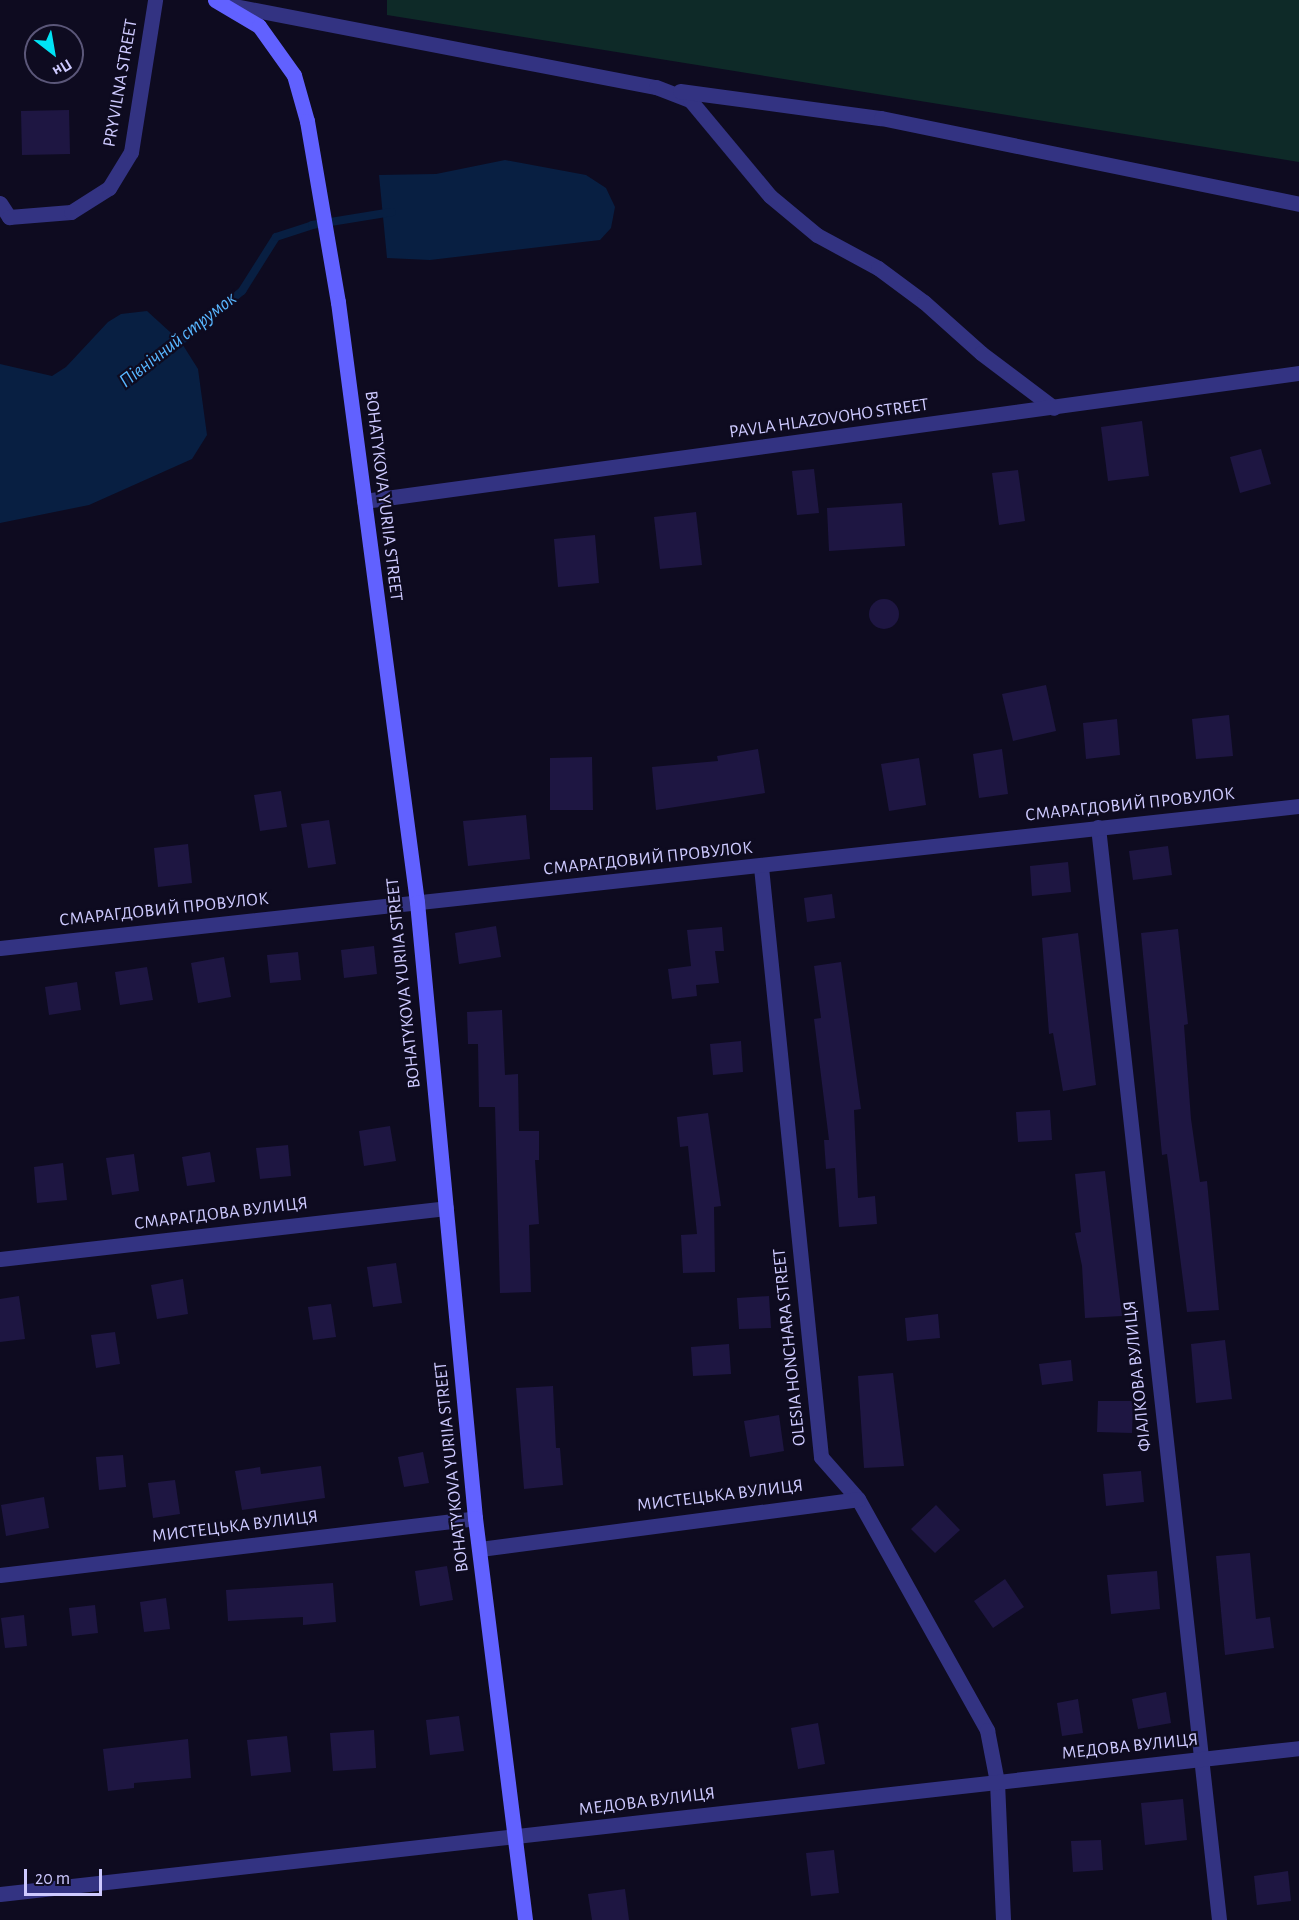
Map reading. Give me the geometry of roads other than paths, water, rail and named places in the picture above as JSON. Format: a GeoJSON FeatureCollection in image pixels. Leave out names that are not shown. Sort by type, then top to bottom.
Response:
{"type":"FeatureCollection","features":[{"type":"Feature","properties":{"kind":"street","name":"PRYVILNA STREET"},"geometry":{"type":"LineString","coordinates":[[0,203],[9,218],[71,212],[109,188],[131,152],[155,0]]}},
{"type":"Feature","properties":{"kind":"street","name":"BOHATYKOVA YURIIA STREET"},"geometry":{"type":"LineString","coordinates":[[222,2],[259,26],[280,51],[294,75],[307,121],[338,302],[417,902],[475,1518],[525,1920]]}},
{"type":"Feature","properties":{"kind":"street"},"geometry":{"type":"LineString","coordinates":[[222,2],[656,87],[881,118],[1299,204]]}},
{"type":"Feature","properties":{"kind":"street"},"geometry":{"type":"LineString","coordinates":[[656,87],[690,100],[770,196],[817,235],[878,268],[1054,408]]}},
{"type":"Feature","properties":{"kind":"street","name":"PAVLA HLAZOVOHO STREET"},"geometry":{"type":"LineString","coordinates":[[364,501],[1299,373]]}},
{"type":"Feature","properties":{"kind":"street","name":"СМАРАГДОВИЙ ПРОВУЛОК"},"geometry":{"type":"LineString","coordinates":[[0,948],[761,867],[1299,806]]}},
{"type":"Feature","properties":{"kind":"street","name":"ФІАЛКОВА ВУЛИЦЯ"},"geometry":{"type":"LineString","coordinates":[[1098,827],[1199,1760],[1219,1920]]}},
{"type":"Feature","properties":{"kind":"street","name":"OLESIA HONCHARA STREET"},"geometry":{"type":"LineString","coordinates":[[761,867],[821,1457],[858,1499],[987,1730],[998,1782],[1003,1920]]}},
{"type":"Feature","properties":{"kind":"street","name":"СМАРАГДОВА ВУЛИЦЯ"},"geometry":{"type":"LineString","coordinates":[[0,1259],[446,1208]]}},
{"type":"Feature","properties":{"kind":"street","name":"МИСТЕЦЬКА ВУЛИЦЯ"},"geometry":{"type":"LineString","coordinates":[[480,1549],[858,1499]]}},
{"type":"Feature","properties":{"kind":"street","name":"МИСТЕЦЬКА ВУЛИЦЯ"},"geometry":{"type":"LineString","coordinates":[[0,1575],[475,1518]]}},
{"type":"Feature","properties":{"kind":"street","name":"МЕДОВА ВУЛИЦЯ"},"geometry":{"type":"LineString","coordinates":[[0,1894],[1299,1748]]}},
{"type":"Feature","properties":{"kind":"water"},"geometry":{"type":"Polygon","coordinates":[[[505,160],[586,175],[606,188],[615,207],[611,228],[600,240],[430,260],[387,258],[379,175],[436,174],[505,160]]]}},
{"type":"Feature","properties":{"kind":"water"},"geometry":{"type":"Polygon","coordinates":[[[147,311],[181,342],[198,369],[207,435],[192,459],[89,505],[0,523],[0,364],[52,376],[66,367],[108,322],[121,314],[147,311]]]}},
{"type":"Feature","properties":{"kind":"waterway","name":"Північний струмок"},"geometry":{"type":"LineString","coordinates":[[175,346],[242,291],[276,237],[312,225],[392,212]]}}]}
